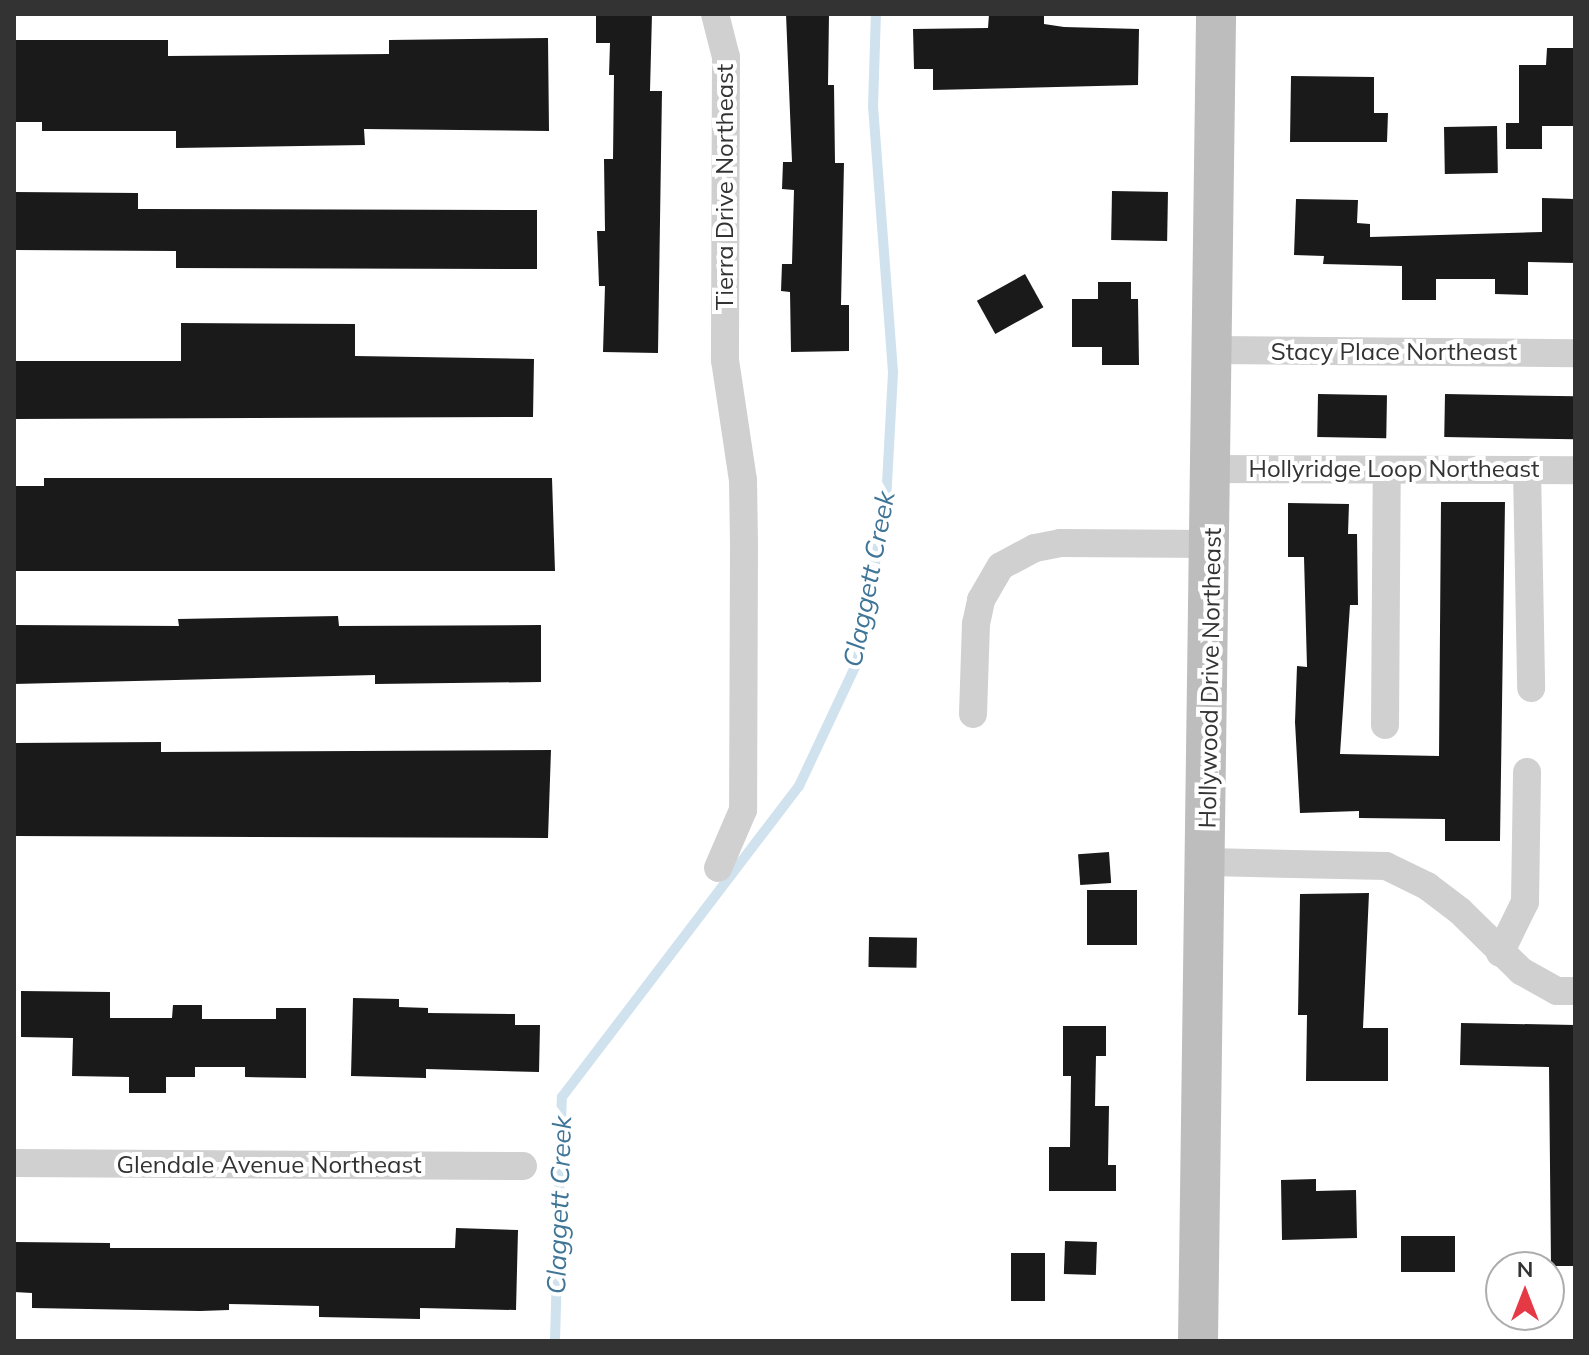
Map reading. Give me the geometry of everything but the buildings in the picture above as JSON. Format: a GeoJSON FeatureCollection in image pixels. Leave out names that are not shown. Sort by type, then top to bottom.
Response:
{"type":"FeatureCollection","features":[{"type":"Feature","properties":{"kind":"street","name":"Tierra Drive Northeast"},"geometry":{"type":"LineString","coordinates":[[715,14],[726,57],[725,360],[743,480],[743,810],[718,868]]}},
{"type":"Feature","properties":{"kind":"street","name":"Hollywood Drive Northeast"},"geometry":{"type":"LineString","coordinates":[[1198,1341],[1208,862],[1216,14]]}},
{"type":"Feature","properties":{"kind":"street","name":"Stacy Place Northeast"},"geometry":{"type":"LineString","coordinates":[[1214,350],[1575,353]]}},
{"type":"Feature","properties":{"kind":"street","name":"Hollyridge Loop Northeast"},"geometry":{"type":"LineString","coordinates":[[1213,469],[1575,470]]}},
{"type":"Feature","properties":{"kind":"street"},"geometry":{"type":"LineString","coordinates":[[1385,725],[1387,470]]}},
{"type":"Feature","properties":{"kind":"street"},"geometry":{"type":"LineString","coordinates":[[1527,470],[1531,688]]}},
{"type":"Feature","properties":{"kind":"street"},"geometry":{"type":"LineString","coordinates":[[973,714],[976,624],[981,600],[1001,566],[1035,548],[1060,543],[1212,544]]}},
{"type":"Feature","properties":{"kind":"street"},"geometry":{"type":"LineString","coordinates":[[1500,953],[1525,902],[1527,772]]}},
{"type":"Feature","properties":{"kind":"street"},"geometry":{"type":"LineString","coordinates":[[1208,862],[1386,866],[1427,886],[1500,953],[1557,991],[1575,991]]}},
{"type":"Feature","properties":{"kind":"street","name":"Glendale Avenue Northeast"},"geometry":{"type":"LineString","coordinates":[[14,1163],[523,1166]]}},
{"type":"Feature","properties":{"kind":"waterway","name":"Claggett Creek"},"geometry":{"type":"LineString","coordinates":[[555,1341],[562,1097],[799,786],[857,663],[886,502],[893,372],[873,107],[876,14]]}}]}
